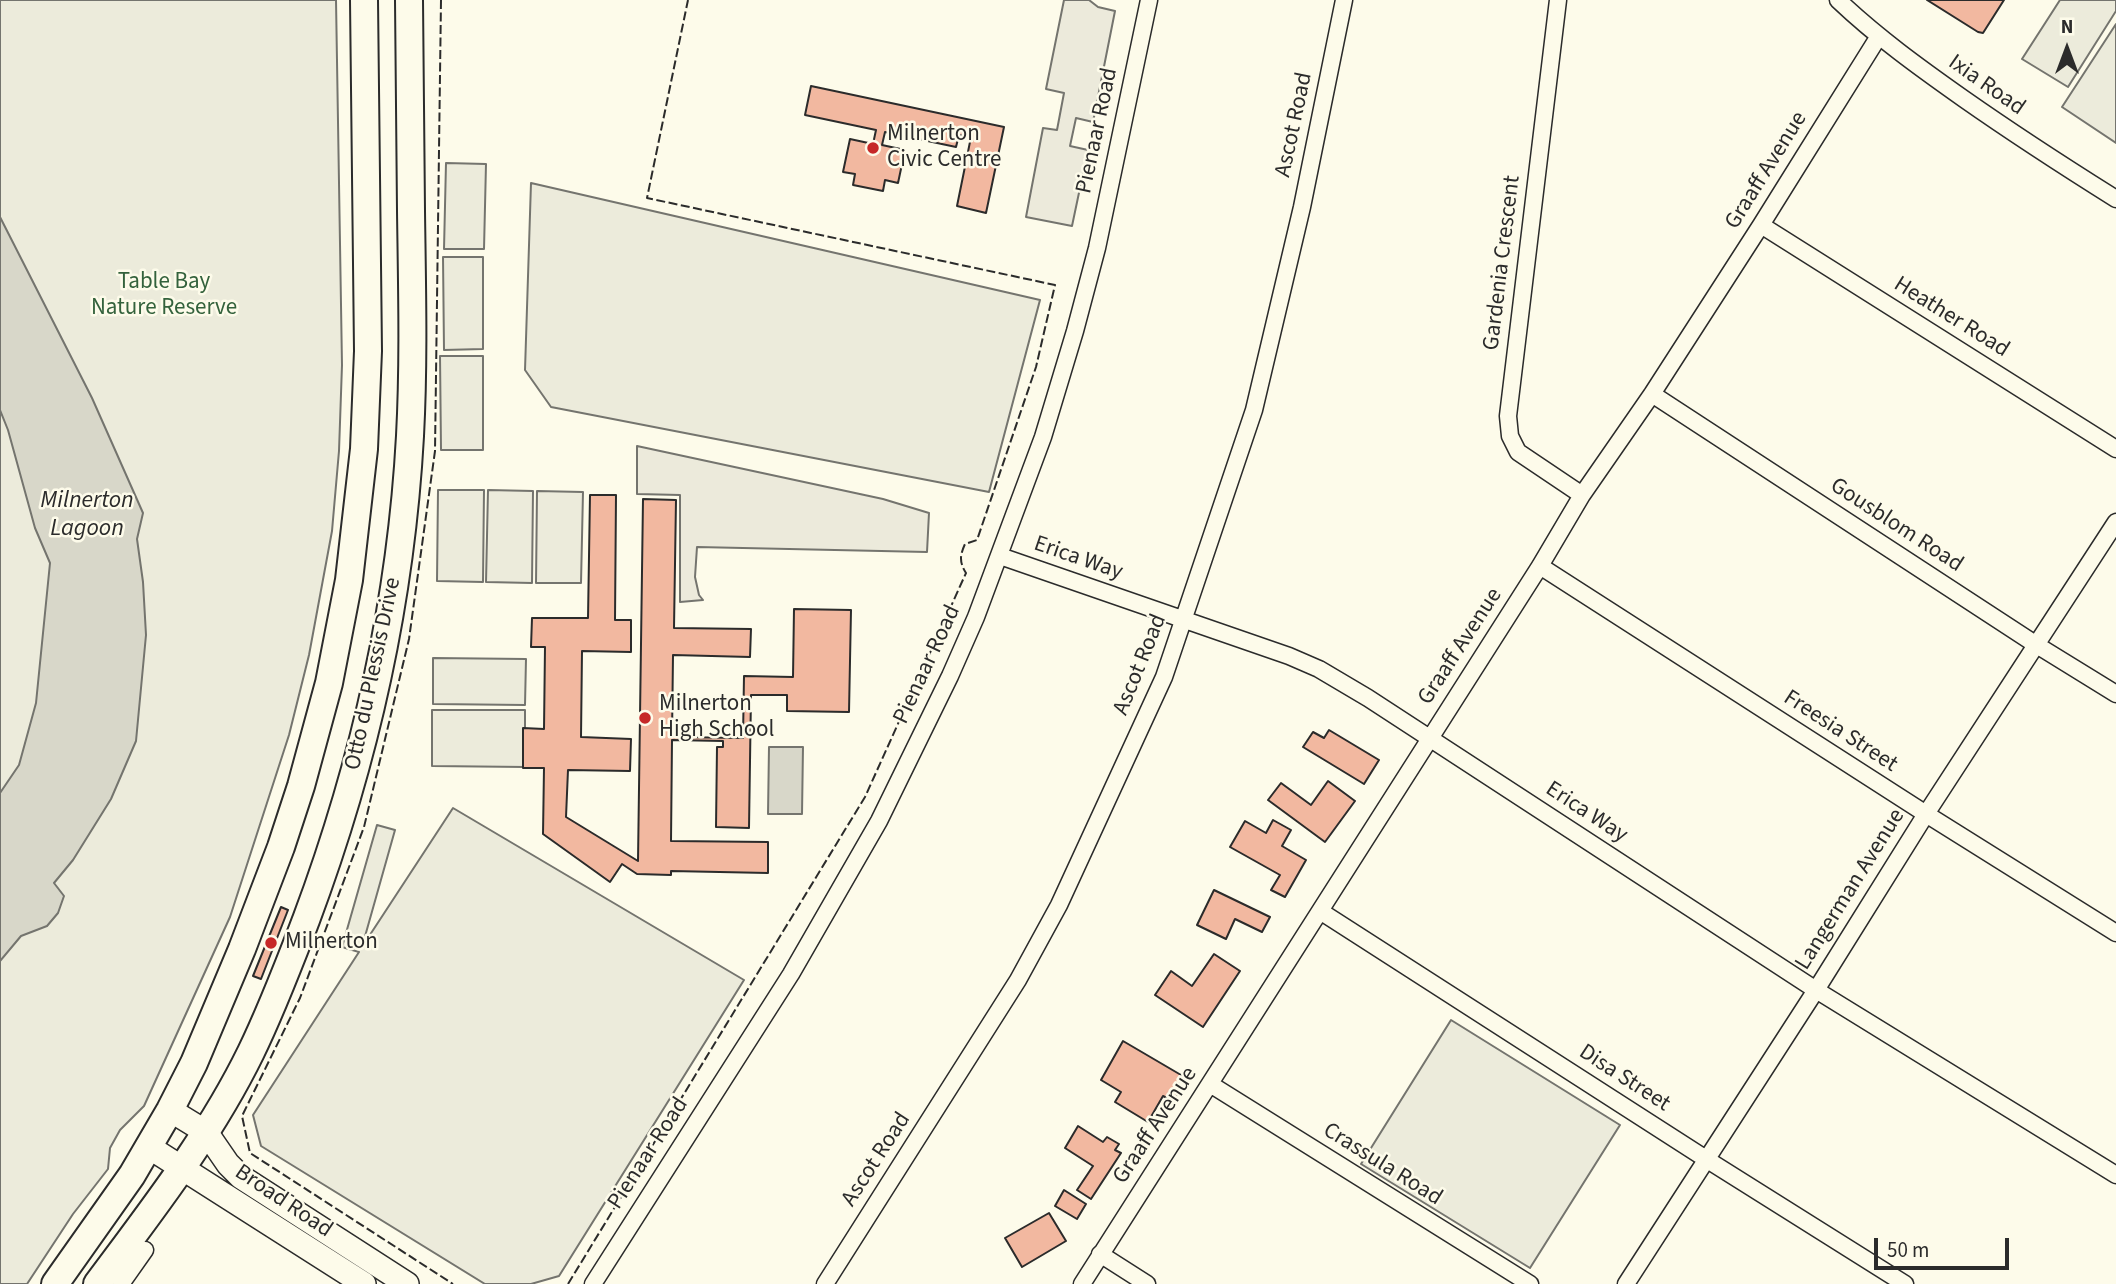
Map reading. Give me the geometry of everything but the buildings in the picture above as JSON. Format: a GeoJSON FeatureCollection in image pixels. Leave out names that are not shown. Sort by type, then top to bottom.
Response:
{"type":"FeatureCollection","features":[{"type":"Feature","properties":{"kind":"main road","name":"Otto du Plessis Drive"},"geometry":{"type":"LineString","coordinates":[[55,1284],[90,1238],[149,1147],[194,1063],[281,847],[302,786],[319,723],[341,628],[356,530],[367,399],[368,232],[364,0]]}},
{"type":"Feature","properties":{"kind":"main road","name":"Otto du Plessis Drive"},"geometry":{"type":"LineString","coordinates":[[97,1284],[206,1132],[251,1053],[319,886],[364,736],[385,642],[397,571],[412,401],[409,0]]}},
{"type":"Feature","properties":{"kind":"street","name":"Pienaar Road"},"geometry":{"type":"LineString","coordinates":[[593,1284],[791,974],[879,821],[950,676],[1000,556],[1043,436],[1075,331],[1097,248],[1149,0]]}},
{"type":"Feature","properties":{"kind":"street","name":"Ascot Road"},"geometry":{"type":"LineString","coordinates":[[825,1284],[1030,959],[1059,905],[1164,677],[1254,410],[1299,220],[1344,0]]}},
{"type":"Feature","properties":{"kind":"street","name":"Gardenia Crescent"},"geometry":{"type":"LineString","coordinates":[[1558,0],[1508,415],[1510,436],[1518,452],[1582,495]]}},
{"type":"Feature","properties":{"kind":"street","name":"Ixia Road"},"geometry":{"type":"LineString","coordinates":[[1838,0],[1918,66],[2033,147],[2116,200]]}},
{"type":"Feature","properties":{"kind":"street","name":"Graaff Avenue"},"geometry":{"type":"LineString","coordinates":[[1082,1284],[1540,566],[1582,495],[1652,394],[1879,36]]}},
{"type":"Feature","properties":{"kind":"street","name":"Heather Road"},"geometry":{"type":"LineString","coordinates":[[1761,225],[2116,449]]}},
{"type":"Feature","properties":{"kind":"street","name":"Gousblom Road"},"geometry":{"type":"LineString","coordinates":[[1652,394],[2116,694]]}},
{"type":"Feature","properties":{"kind":"street","name":"Langerman Avenue"},"geometry":{"type":"LineString","coordinates":[[1626,1284],[2035,644],[2116,522]]}},
{"type":"Feature","properties":{"kind":"street","name":"Erica Way"},"geometry":{"type":"LineString","coordinates":[[1000,556],[1289,656],[1318,669],[1368,698],[1816,990],[2116,1175]]}},
{"type":"Feature","properties":{"kind":"street","name":"Freesia Street"},"geometry":{"type":"LineString","coordinates":[[1540,566],[2116,933]]}},
{"type":"Feature","properties":{"kind":"street","name":"Disa Street"},"geometry":{"type":"LineString","coordinates":[[1320,911],[1905,1284]]}},
{"type":"Feature","properties":{"kind":"street","name":"Crassula Road"},"geometry":{"type":"LineString","coordinates":[[1210,1084],[1530,1284]]}},
{"type":"Feature","properties":{"kind":"street","name":"Broad Road"},"geometry":{"type":"LineString","coordinates":[[170,1110],[206,1132],[228,1164],[241,1177],[407,1284]]}},
{"type":"Feature","properties":{"kind":"street","name":"Broad Road"},"geometry":{"type":"LineString","coordinates":[[149,1147],[364,1284]]}},
{"type":"Feature","properties":{"kind":"street"},"geometry":{"type":"LineString","coordinates":[[303,1245],[317,1226]]}},
{"type":"Feature","properties":{"kind":"street"},"geometry":{"type":"LineString","coordinates":[[121,1284],[145,1250]]}},
{"type":"Feature","properties":{"kind":"street"},"geometry":{"type":"LineString","coordinates":[[1100,1254],[1147,1284]]}},
{"type":"Feature","properties":{"kind":"green space","name":"Table Bay Nature Reserve"},"geometry":{"type":"Polygon","coordinates":[[[0,0],[336,0],[342,365],[339,451],[332,531],[309,655],[289,735],[230,917],[144,1106],[120,1130],[110,1148],[108,1169],[73,1214],[27,1284],[0,1284],[0,0]]]}},
{"type":"Feature","properties":{"kind":"green space"},"geometry":{"type":"Polygon","coordinates":[[[2060,0],[2116,0],[2116,11],[2068,87],[2022,59],[2060,0]]]}},
{"type":"Feature","properties":{"kind":"green space"},"geometry":{"type":"Polygon","coordinates":[[[2116,24],[2116,143],[2062,107],[2116,24]]]}},
{"type":"Feature","properties":{"kind":"green space"},"geometry":{"type":"Polygon","coordinates":[[[446,163],[486,164],[484,249],[444,249],[446,163]]]}},
{"type":"Feature","properties":{"kind":"green space"},"geometry":{"type":"Polygon","coordinates":[[[531,183],[1040,300],[989,492],[551,407],[525,370],[531,183]]]}},
{"type":"Feature","properties":{"kind":"green space"},"geometry":{"type":"Polygon","coordinates":[[[443,257],[483,257],[483,349],[444,350],[443,257]]]}},
{"type":"Feature","properties":{"kind":"green space"},"geometry":{"type":"Polygon","coordinates":[[[440,356],[483,356],[483,450],[441,450],[440,356]]]}},
{"type":"Feature","properties":{"kind":"green space"},"geometry":{"type":"Polygon","coordinates":[[[438,490],[484,490],[483,582],[437,581],[438,490]]]}},
{"type":"Feature","properties":{"kind":"green space"},"geometry":{"type":"Polygon","coordinates":[[[488,490],[533,491],[532,583],[486,582],[488,490]]]}},
{"type":"Feature","properties":{"kind":"green space"},"geometry":{"type":"Polygon","coordinates":[[[537,491],[583,492],[581,583],[536,583],[537,491]]]}},
{"type":"Feature","properties":{"kind":"green space"},"geometry":{"type":"Polygon","coordinates":[[[433,658],[526,659],[525,705],[433,704],[433,658]]]}},
{"type":"Feature","properties":{"kind":"green space"},"geometry":{"type":"Polygon","coordinates":[[[432,710],[525,710],[525,767],[432,766],[432,710]]]}},
{"type":"Feature","properties":{"kind":"green space"},"geometry":{"type":"Polygon","coordinates":[[[453,808],[744,980],[559,1276],[531,1284],[485,1284],[261,1146],[253,1115],[359,952],[342,947],[377,825],[395,830],[362,947],[453,808]]]}},
{"type":"Feature","properties":{"kind":"green space"},"geometry":{"type":"Polygon","coordinates":[[[1451,1020],[1620,1125],[1530,1268],[1361,1164],[1451,1020]]]}},
{"type":"Feature","properties":{"kind":"shaded area"},"geometry":{"type":"Polygon","coordinates":[[[1064,0],[1089,0],[1098,7],[1115,11],[1093,122],[1076,118],[1070,146],[1088,150],[1072,226],[1026,217],[1043,128],[1057,130],[1064,93],[1046,89],[1064,0]]]}},
{"type":"Feature","properties":{"kind":"shaded area"},"geometry":{"type":"Polygon","coordinates":[[[637,446],[883,499],[929,513],[927,552],[697,547],[695,577],[699,595],[703,600],[680,602],[680,495],[637,494],[637,446]]]}},
{"type":"Feature","properties":{"kind":"water","name":"Milnerton Lagoon"},"geometry":{"type":"Polygon","coordinates":[[[0,217],[92,398],[143,513],[137,539],[146,635],[136,741],[111,799],[73,860],[54,883],[64,896],[58,913],[47,926],[21,936],[0,961],[0,793],[19,765],[36,703],[50,563],[35,528],[0,410],[0,217]]]}},
{"type":"Feature","properties":{"kind":"water"},"geometry":{"type":"Polygon","coordinates":[[[769,747],[803,747],[802,814],[768,814],[769,747]]]}},
{"type":"Feature","properties":{"kind":"fence"},"geometry":{"type":"LineString","coordinates":[[441,0],[435,451],[409,639],[364,827],[300,998],[242,1116],[250,1153],[453,1284]]}},
{"type":"Feature","properties":{"kind":"fence"},"geometry":{"type":"LineString","coordinates":[[568,1284],[865,797],[966,573],[961,562],[962,552],[965,544],[977,540],[1036,367],[1055,285],[647,198],[688,0]]}},
{"type":"Feature","properties":{"kind":"place","name":"Milnerton Civic Centre"},"geometry":{"type":"Point","coordinates":[873,148]}},
{"type":"Feature","properties":{"kind":"place","name":"Milnerton High School"},"geometry":{"type":"Point","coordinates":[645,718]}},
{"type":"Feature","properties":{"kind":"place","name":"Milnerton"},"geometry":{"type":"Point","coordinates":[271,943]}}]}
